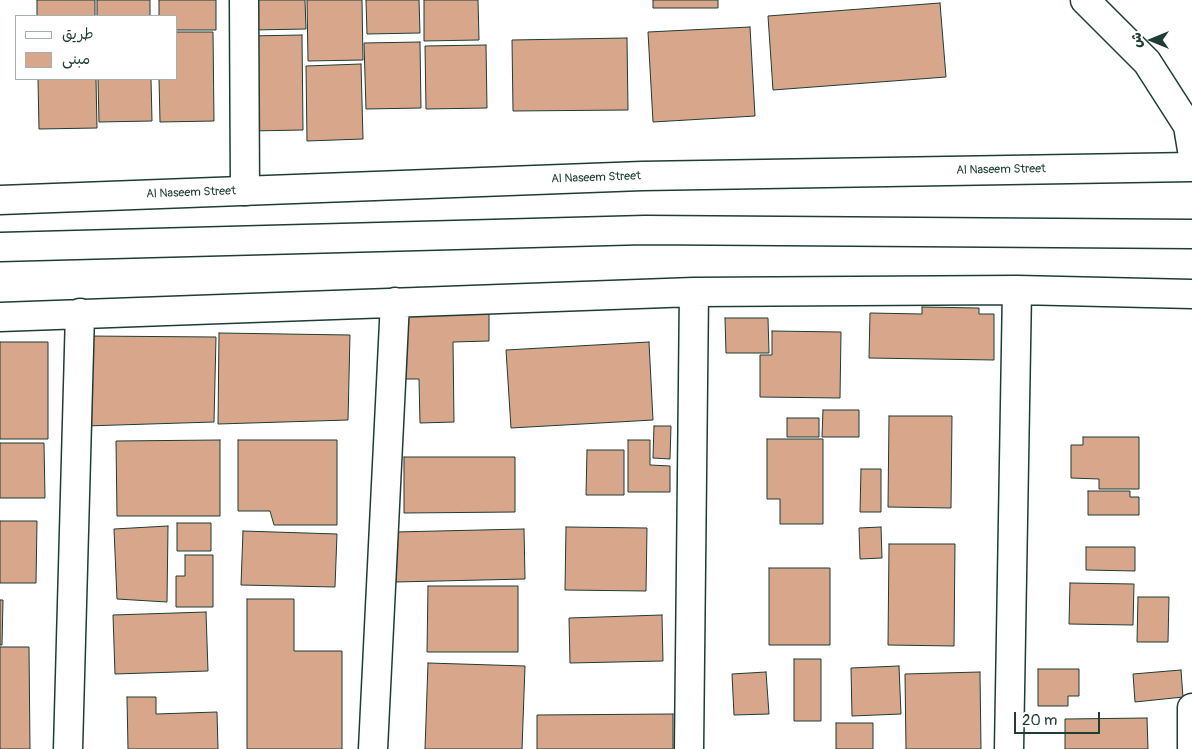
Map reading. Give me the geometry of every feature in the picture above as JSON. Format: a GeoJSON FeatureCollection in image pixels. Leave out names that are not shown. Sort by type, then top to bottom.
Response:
{"type":"FeatureCollection","features":[{"type":"Feature","properties":{"kind":"street"},"geometry":{"type":"LineString","coordinates":[[244,0],[245,191]]}},
{"type":"Feature","properties":{"kind":"street"},"geometry":{"type":"LineString","coordinates":[[1085,0],[1147,62],[1188,126],[1192,150]]}},
{"type":"Feature","properties":{"kind":"street","name":"Al Naseem Street"},"geometry":{"type":"LineString","coordinates":[[0,200],[642,176],[1192,167]]}},
{"type":"Feature","properties":{"kind":"street"},"geometry":{"type":"LineString","coordinates":[[0,247],[645,230],[1192,234]]}},
{"type":"Feature","properties":{"kind":"street"},"geometry":{"type":"LineString","coordinates":[[1009,749],[1017,290]]}},
{"type":"Feature","properties":{"kind":"street"},"geometry":{"type":"LineString","coordinates":[[0,317],[694,292],[1017,290],[1192,294]]}},
{"type":"Feature","properties":{"kind":"street"},"geometry":{"type":"LineString","coordinates":[[689,749],[694,292]]}},
{"type":"Feature","properties":{"kind":"street"},"geometry":{"type":"LineString","coordinates":[[374,749],[395,302]]}},
{"type":"Feature","properties":{"kind":"street"},"geometry":{"type":"LineString","coordinates":[[68,749],[80,313]]}},
{"type":"Feature","properties":{"kind":"street"},"geometry":{"type":"LineString","coordinates":[[1192,708],[1192,749]]}},
{"type":"Feature","properties":{"kind":"building"},"geometry":{"type":"Polygon","coordinates":[[[37,0],[95,0],[95,15],[37,15],[37,0]]]}},
{"type":"Feature","properties":{"kind":"building"},"geometry":{"type":"Polygon","coordinates":[[[97,0],[150,0],[150,15],[97,15],[97,0]]]}},
{"type":"Feature","properties":{"kind":"building"},"geometry":{"type":"Polygon","coordinates":[[[159,0],[216,0],[216,30],[178,30],[178,15],[159,15],[159,0]]]}},
{"type":"Feature","properties":{"kind":"building"},"geometry":{"type":"Polygon","coordinates":[[[253,0],[305,0],[306,29],[253,30],[253,0]]]}},
{"type":"Feature","properties":{"kind":"building"},"geometry":{"type":"Polygon","coordinates":[[[307,0],[362,0],[363,60],[308,61],[307,0]]]}},
{"type":"Feature","properties":{"kind":"building"},"geometry":{"type":"Polygon","coordinates":[[[366,0],[419,0],[420,33],[367,34],[366,0]]]}},
{"type":"Feature","properties":{"kind":"building"},"geometry":{"type":"Polygon","coordinates":[[[424,0],[478,0],[479,40],[424,41],[424,0]]]}},
{"type":"Feature","properties":{"kind":"building"},"geometry":{"type":"Polygon","coordinates":[[[653,0],[718,0],[718,8],[653,8],[653,0]]]}},
{"type":"Feature","properties":{"kind":"building"},"geometry":{"type":"Polygon","coordinates":[[[940,3],[946,77],[773,90],[768,16],[940,3]]]}},
{"type":"Feature","properties":{"kind":"building"},"geometry":{"type":"Polygon","coordinates":[[[750,27],[755,116],[653,122],[648,32],[750,27]]]}},
{"type":"Feature","properties":{"kind":"building"},"geometry":{"type":"Polygon","coordinates":[[[178,32],[213,32],[214,121],[160,122],[159,80],[178,80],[178,32]]]}},
{"type":"Feature","properties":{"kind":"building"},"geometry":{"type":"Polygon","coordinates":[[[302,35],[303,130],[250,131],[249,36],[302,35]]]}},
{"type":"Feature","properties":{"kind":"building"},"geometry":{"type":"Polygon","coordinates":[[[627,38],[628,110],[513,111],[512,40],[627,38]]]}},
{"type":"Feature","properties":{"kind":"building"},"geometry":{"type":"Polygon","coordinates":[[[420,42],[421,108],[366,109],[364,43],[420,42]]]}},
{"type":"Feature","properties":{"kind":"building"},"geometry":{"type":"Polygon","coordinates":[[[486,45],[487,108],[426,109],[425,46],[486,45]]]}},
{"type":"Feature","properties":{"kind":"building"},"geometry":{"type":"Polygon","coordinates":[[[361,64],[363,139],[307,141],[306,66],[361,64]]]}},
{"type":"Feature","properties":{"kind":"building"},"geometry":{"type":"Polygon","coordinates":[[[38,80],[96,80],[97,128],[39,129],[38,80]]]}},
{"type":"Feature","properties":{"kind":"building"},"geometry":{"type":"Polygon","coordinates":[[[98,80],[151,80],[152,121],[99,122],[98,80]]]}},
{"type":"Feature","properties":{"kind":"building"},"geometry":{"type":"Polygon","coordinates":[[[922,307],[979,308],[979,314],[994,314],[994,360],[869,358],[870,313],[922,314],[922,307]]]}},
{"type":"Feature","properties":{"kind":"building"},"geometry":{"type":"Polygon","coordinates":[[[489,313],[489,341],[453,342],[454,422],[420,423],[419,379],[399,379],[398,315],[489,313]]]}},
{"type":"Feature","properties":{"kind":"building"},"geometry":{"type":"Polygon","coordinates":[[[725,318],[768,318],[769,353],[726,353],[725,318]]]}},
{"type":"Feature","properties":{"kind":"building"},"geometry":{"type":"Polygon","coordinates":[[[772,331],[841,332],[840,398],[760,397],[760,355],[772,355],[772,331]]]}},
{"type":"Feature","properties":{"kind":"building"},"geometry":{"type":"Polygon","coordinates":[[[219,333],[350,335],[348,420],[218,424],[219,333]]]}},
{"type":"Feature","properties":{"kind":"building"},"geometry":{"type":"Polygon","coordinates":[[[86,336],[216,337],[214,422],[85,426],[86,336]]]}},
{"type":"Feature","properties":{"kind":"building"},"geometry":{"type":"Polygon","coordinates":[[[0,342],[48,342],[48,439],[0,439],[0,342]]]}},
{"type":"Feature","properties":{"kind":"building"},"geometry":{"type":"Polygon","coordinates":[[[649,342],[653,420],[511,428],[506,350],[649,342]]]}},
{"type":"Feature","properties":{"kind":"building"},"geometry":{"type":"Polygon","coordinates":[[[823,410],[859,410],[859,437],[822,437],[823,410]]]}},
{"type":"Feature","properties":{"kind":"building"},"geometry":{"type":"Polygon","coordinates":[[[889,416],[952,416],[951,508],[888,507],[889,416]]]}},
{"type":"Feature","properties":{"kind":"building"},"geometry":{"type":"Polygon","coordinates":[[[787,418],[819,418],[819,437],[787,437],[787,418]]]}},
{"type":"Feature","properties":{"kind":"building"},"geometry":{"type":"Polygon","coordinates":[[[654,426],[671,426],[670,459],[653,458],[654,426]]]}},
{"type":"Feature","properties":{"kind":"building"},"geometry":{"type":"Polygon","coordinates":[[[1083,437],[1139,437],[1139,489],[1099,489],[1099,479],[1071,478],[1071,445],[1083,445],[1083,437]]]}},
{"type":"Feature","properties":{"kind":"building"},"geometry":{"type":"Polygon","coordinates":[[[767,439],[823,439],[823,524],[780,524],[780,499],[767,499],[767,439]]]}},
{"type":"Feature","properties":{"kind":"building"},"geometry":{"type":"Polygon","coordinates":[[[220,440],[220,516],[117,516],[116,441],[220,440]]]}},
{"type":"Feature","properties":{"kind":"building"},"geometry":{"type":"Polygon","coordinates":[[[238,440],[337,440],[337,525],[274,525],[270,511],[238,511],[238,440]]]}},
{"type":"Feature","properties":{"kind":"building"},"geometry":{"type":"Polygon","coordinates":[[[628,440],[650,440],[650,465],[670,466],[670,492],[628,492],[628,440]]]}},
{"type":"Feature","properties":{"kind":"building"},"geometry":{"type":"Polygon","coordinates":[[[0,443],[44,443],[45,498],[0,498],[0,443]]]}},
{"type":"Feature","properties":{"kind":"building"},"geometry":{"type":"Polygon","coordinates":[[[587,450],[624,450],[624,495],[586,495],[587,450]]]}},
{"type":"Feature","properties":{"kind":"building"},"geometry":{"type":"Polygon","coordinates":[[[404,457],[515,457],[515,512],[404,513],[404,457]]]}},
{"type":"Feature","properties":{"kind":"building"},"geometry":{"type":"Polygon","coordinates":[[[861,469],[881,469],[881,512],[860,512],[861,469]]]}},
{"type":"Feature","properties":{"kind":"building"},"geometry":{"type":"Polygon","coordinates":[[[1088,491],[1130,491],[1130,497],[1139,497],[1139,515],[1088,515],[1088,491]]]}},
{"type":"Feature","properties":{"kind":"building"},"geometry":{"type":"Polygon","coordinates":[[[0,521],[37,521],[36,583],[0,583],[0,521]]]}},
{"type":"Feature","properties":{"kind":"building"},"geometry":{"type":"Polygon","coordinates":[[[177,523],[211,523],[211,551],[177,551],[177,523]]]}},
{"type":"Feature","properties":{"kind":"building"},"geometry":{"type":"Polygon","coordinates":[[[168,526],[167,602],[117,599],[114,529],[168,526]]]}},
{"type":"Feature","properties":{"kind":"building"},"geometry":{"type":"Polygon","coordinates":[[[566,527],[647,528],[646,591],[565,590],[566,527]]]}},
{"type":"Feature","properties":{"kind":"building"},"geometry":{"type":"Polygon","coordinates":[[[881,527],[882,558],[860,559],[859,528],[881,527]]]}},
{"type":"Feature","properties":{"kind":"building"},"geometry":{"type":"Polygon","coordinates":[[[524,529],[525,579],[396,582],[395,532],[524,529]]]}},
{"type":"Feature","properties":{"kind":"building"},"geometry":{"type":"Polygon","coordinates":[[[243,531],[337,534],[335,587],[241,585],[243,531]]]}},
{"type":"Feature","properties":{"kind":"building"},"geometry":{"type":"Polygon","coordinates":[[[889,544],[955,544],[954,646],[888,645],[889,544]]]}},
{"type":"Feature","properties":{"kind":"building"},"geometry":{"type":"Polygon","coordinates":[[[1086,547],[1135,547],[1135,571],[1086,570],[1086,547]]]}},
{"type":"Feature","properties":{"kind":"building"},"geometry":{"type":"Polygon","coordinates":[[[185,555],[213,555],[213,607],[176,607],[176,576],[185,576],[185,555]]]}},
{"type":"Feature","properties":{"kind":"building"},"geometry":{"type":"Polygon","coordinates":[[[769,568],[830,568],[830,645],[769,645],[769,568]]]}},
{"type":"Feature","properties":{"kind":"building"},"geometry":{"type":"Polygon","coordinates":[[[1070,583],[1134,584],[1133,625],[1069,624],[1070,583]]]}},
{"type":"Feature","properties":{"kind":"building"},"geometry":{"type":"Polygon","coordinates":[[[428,586],[518,586],[518,652],[427,652],[428,586]]]}},
{"type":"Feature","properties":{"kind":"building"},"geometry":{"type":"Polygon","coordinates":[[[1138,597],[1169,597],[1168,642],[1137,642],[1138,597]]]}},
{"type":"Feature","properties":{"kind":"building"},"geometry":{"type":"Polygon","coordinates":[[[247,599],[294,599],[294,651],[342,651],[342,749],[247,749],[247,599]]]}},
{"type":"Feature","properties":{"kind":"building"},"geometry":{"type":"Polygon","coordinates":[[[0,600],[3,600],[2,645],[0,645],[0,600]]]}},
{"type":"Feature","properties":{"kind":"building"},"geometry":{"type":"Polygon","coordinates":[[[206,612],[208,671],[115,674],[113,615],[206,612]]]}},
{"type":"Feature","properties":{"kind":"building"},"geometry":{"type":"Polygon","coordinates":[[[662,615],[663,661],[570,663],[569,618],[662,615]]]}},
{"type":"Feature","properties":{"kind":"building"},"geometry":{"type":"Polygon","coordinates":[[[0,647],[29,647],[30,749],[0,749],[0,647]]]}},
{"type":"Feature","properties":{"kind":"building"},"geometry":{"type":"Polygon","coordinates":[[[794,659],[821,659],[821,721],[794,721],[794,659]]]}},
{"type":"Feature","properties":{"kind":"building"},"geometry":{"type":"Polygon","coordinates":[[[428,663],[525,666],[522,749],[425,749],[428,663]]]}},
{"type":"Feature","properties":{"kind":"building"},"geometry":{"type":"Polygon","coordinates":[[[899,666],[901,714],[852,716],[851,668],[899,666]]]}},
{"type":"Feature","properties":{"kind":"building"},"geometry":{"type":"Polygon","coordinates":[[[1038,669],[1079,669],[1079,696],[1068,696],[1068,706],[1038,706],[1038,669]]]}},
{"type":"Feature","properties":{"kind":"building"},"geometry":{"type":"Polygon","coordinates":[[[1181,670],[1183,697],[1135,702],[1133,674],[1181,670]]]}},
{"type":"Feature","properties":{"kind":"building"},"geometry":{"type":"Polygon","coordinates":[[[766,672],[769,714],[734,715],[732,674],[766,672]]]}},
{"type":"Feature","properties":{"kind":"building"},"geometry":{"type":"Polygon","coordinates":[[[980,672],[981,749],[906,749],[905,674],[980,672]]]}},
{"type":"Feature","properties":{"kind":"building"},"geometry":{"type":"Polygon","coordinates":[[[127,697],[156,697],[156,714],[217,712],[218,749],[128,749],[127,697]]]}},
{"type":"Feature","properties":{"kind":"building"},"geometry":{"type":"Polygon","coordinates":[[[673,714],[673,749],[537,749],[537,715],[673,714]]]}},
{"type":"Feature","properties":{"kind":"building"},"geometry":{"type":"Polygon","coordinates":[[[1147,718],[1148,749],[1065,749],[1065,719],[1147,718]]]}},
{"type":"Feature","properties":{"kind":"building"},"geometry":{"type":"Polygon","coordinates":[[[836,723],[873,723],[873,749],[836,749],[836,723]]]}}]}
